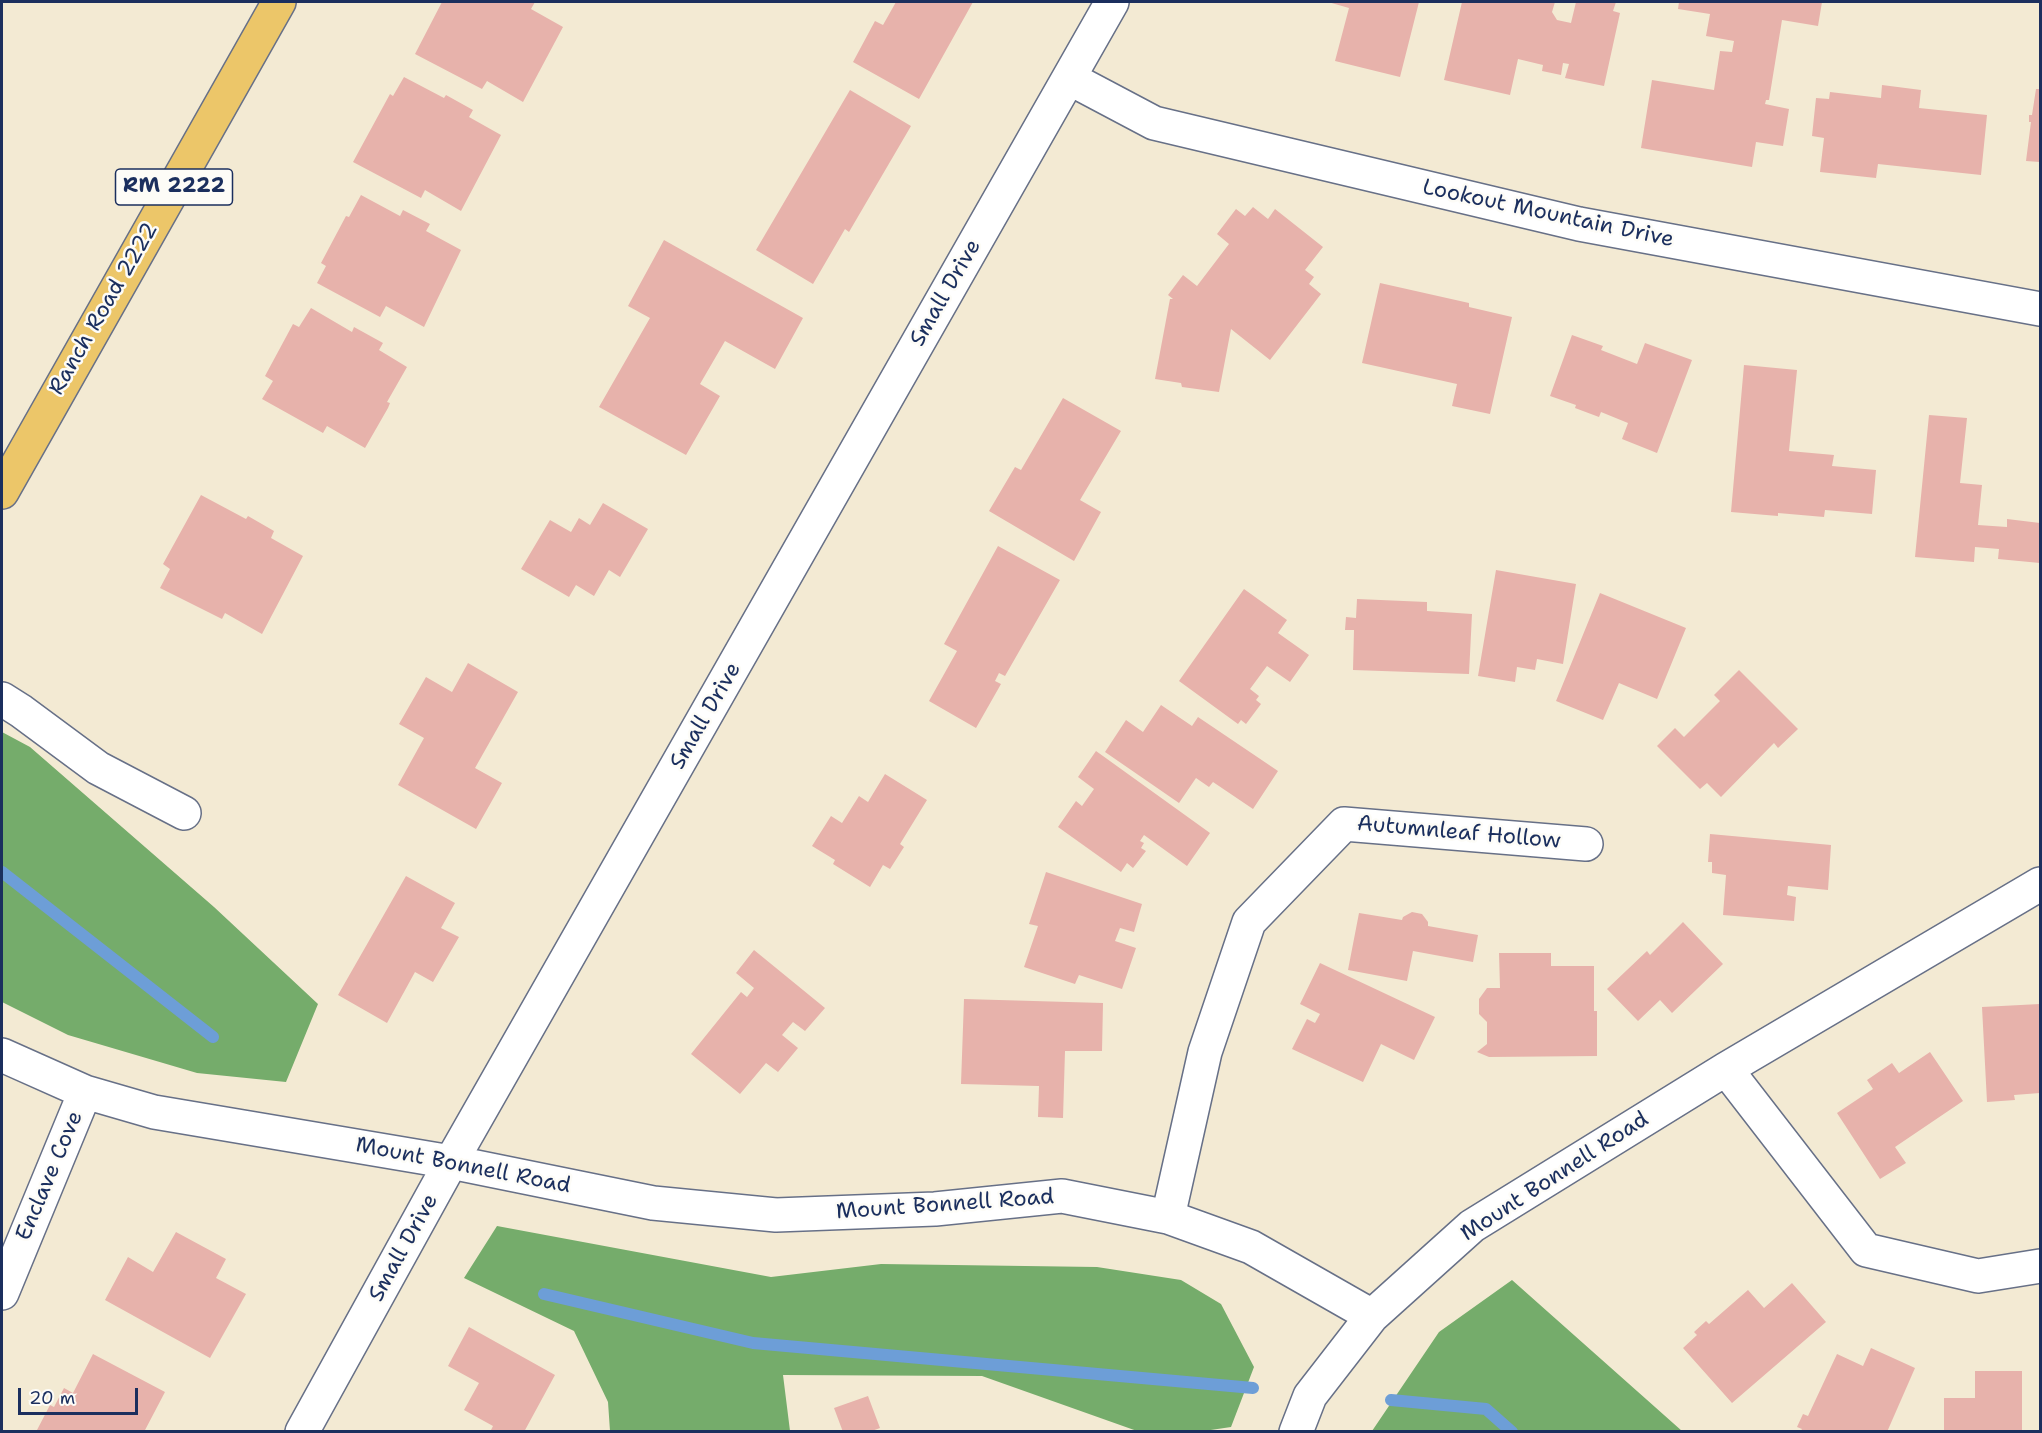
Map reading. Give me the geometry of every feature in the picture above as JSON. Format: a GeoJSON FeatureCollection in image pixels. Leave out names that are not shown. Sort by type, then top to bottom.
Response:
{"type":"FeatureCollection","features":[{"type":"Feature","properties":{"kind":"main road","name":"Ranch Road 2222"},"geometry":{"type":"LineString","coordinates":[[2,492],[279,2]]}},
{"type":"Feature","properties":{"kind":"street","name":"Small Drive"},"geometry":{"type":"LineString","coordinates":[[302,1431],[451,1162],[1112,2]]}},
{"type":"Feature","properties":{"kind":"street","name":"Lookout Mountain Drive"},"geometry":{"type":"LineString","coordinates":[[1069,78],[1154,123],[1200,134],[1579,224],[2040,309]]}},
{"type":"Feature","properties":{"kind":"street"},"geometry":{"type":"LineString","coordinates":[[2,699],[98,768],[184,813]]}},
{"type":"Feature","properties":{"kind":"street","name":"Autumnleaf Hollow"},"geometry":{"type":"LineString","coordinates":[[1168,1217],[1205,1052],[1249,922],[1344,824],[1586,844]]}},
{"type":"Feature","properties":{"kind":"street","name":"Mount Bonnell Road"},"geometry":{"type":"LineString","coordinates":[[2,1055],[85,1092],[154,1112],[451,1162],[653,1203],[776,1215],[935,1209],[1062,1197],[1168,1217],[1251,1247],[1372,1316],[1472,1226],[1726,1069],[2040,884]]}},
{"type":"Feature","properties":{"kind":"street"},"geometry":{"type":"LineString","coordinates":[[1726,1069],[1866,1250],[1978,1276],[2040,1266]]}},
{"type":"Feature","properties":{"kind":"street","name":"Enclave Cove"},"geometry":{"type":"LineString","coordinates":[[2,1293],[85,1092]]}},
{"type":"Feature","properties":{"kind":"street"},"geometry":{"type":"LineString","coordinates":[[1296,1431],[1310,1396],[1372,1316]]}},
{"type":"Feature","properties":{"kind":"green space"},"geometry":{"type":"Polygon","coordinates":[[[2,732],[30,747],[214,907],[318,1004],[286,1082],[197,1073],[68,1035],[2,1002],[2,732]]]}},
{"type":"Feature","properties":{"kind":"green space"},"geometry":{"type":"Polygon","coordinates":[[[497,1226],[771,1277],[881,1264],[1097,1267],[1181,1280],[1221,1304],[1254,1367],[1231,1427],[1204,1431],[1137,1431],[982,1376],[783,1375],[790,1431],[610,1431],[608,1402],[574,1331],[464,1278],[497,1226]]]}},
{"type":"Feature","properties":{"kind":"green space"},"geometry":{"type":"Polygon","coordinates":[[[1512,1280],[1682,1431],[1372,1431],[1439,1332],[1512,1280]]]}},
{"type":"Feature","properties":{"kind":"building"},"geometry":{"type":"Polygon","coordinates":[[[442,2],[535,2],[531,9],[563,27],[523,102],[487,81],[482,89],[415,54],[442,2]]]}},
{"type":"Feature","properties":{"kind":"building"},"geometry":{"type":"Polygon","coordinates":[[[896,2],[973,2],[919,99],[853,62],[875,21],[883,25],[896,2]]]}},
{"type":"Feature","properties":{"kind":"building"},"geometry":{"type":"Polygon","coordinates":[[[1328,2],[1419,2],[1400,77],[1335,61],[1349,8],[1328,2]]]}},
{"type":"Feature","properties":{"kind":"building"},"geometry":{"type":"Polygon","coordinates":[[[1462,2],[1555,2],[1552,12],[1557,20],[1571,23],[1576,2],[1616,2],[1613,11],[1620,13],[1604,86],[1565,78],[1569,64],[1563,63],[1561,75],[1542,71],[1543,65],[1518,59],[1510,95],[1444,80],[1462,2]]]}},
{"type":"Feature","properties":{"kind":"building"},"geometry":{"type":"Polygon","coordinates":[[[1679,2],[1822,2],[1818,26],[1782,20],[1769,100],[1766,100],[1765,104],[1789,109],[1783,146],[1756,142],[1752,167],[1641,148],[1652,80],[1714,90],[1720,51],[1732,52],[1734,41],[1706,36],[1710,14],[1678,9],[1679,2]]]}},
{"type":"Feature","properties":{"kind":"building"},"geometry":{"type":"Polygon","coordinates":[[[404,77],[444,98],[446,95],[473,110],[469,117],[501,135],[461,211],[425,190],[421,198],[353,162],[390,94],[393,96],[404,77]]]}},
{"type":"Feature","properties":{"kind":"building"},"geometry":{"type":"Polygon","coordinates":[[[1882,85],[1921,90],[1919,108],[1987,115],[1981,175],[1878,164],[1876,178],[1820,172],[1824,138],[1812,136],[1816,98],[1829,99],[1830,92],[1881,98],[1882,85]]]}},
{"type":"Feature","properties":{"kind":"building"},"geometry":{"type":"Polygon","coordinates":[[[2036,89],[2040,89],[2040,162],[2026,161],[2031,122],[2029,122],[2029,115],[2032,115],[2036,89]]]}},
{"type":"Feature","properties":{"kind":"building"},"geometry":{"type":"Polygon","coordinates":[[[850,90],[911,126],[849,232],[845,229],[813,284],[756,250],[850,90]]]}},
{"type":"Feature","properties":{"kind":"building"},"geometry":{"type":"Polygon","coordinates":[[[361,195],[400,216],[403,210],[430,224],[426,231],[461,250],[424,327],[386,306],[380,317],[317,283],[326,266],[321,263],[346,216],[349,217],[361,195]]]}},
{"type":"Feature","properties":{"kind":"building"},"geometry":{"type":"Polygon","coordinates":[[[1253,207],[1268,219],[1275,209],[1323,247],[1305,270],[1314,277],[1309,284],[1321,294],[1270,360],[1231,329],[1219,392],[1182,387],[1181,383],[1155,379],[1170,299],[1173,299],[1168,295],[1183,275],[1197,286],[1229,244],[1217,234],[1236,209],[1245,216],[1253,207]]]}},
{"type":"Feature","properties":{"kind":"building"},"geometry":{"type":"Polygon","coordinates":[[[664,240],[803,318],[775,369],[725,341],[700,384],[720,396],[686,455],[599,407],[650,318],[628,306],[664,240]]]}},
{"type":"Feature","properties":{"kind":"building"},"geometry":{"type":"Polygon","coordinates":[[[1380,283],[1469,303],[1469,307],[1512,317],[1490,414],[1452,406],[1457,384],[1362,363],[1380,283]]]}},
{"type":"Feature","properties":{"kind":"building"},"geometry":{"type":"Polygon","coordinates":[[[311,308],[352,332],[354,327],[383,343],[379,350],[407,367],[387,402],[390,403],[388,408],[365,448],[327,426],[323,433],[262,399],[273,381],[265,376],[293,324],[299,327],[311,308]]]}},
{"type":"Feature","properties":{"kind":"building"},"geometry":{"type":"Polygon","coordinates":[[[1572,335],[1603,346],[1601,350],[1637,364],[1645,343],[1692,360],[1657,453],[1622,439],[1628,423],[1601,412],[1599,417],[1575,408],[1576,405],[1550,396],[1572,335]]]}},
{"type":"Feature","properties":{"kind":"building"},"geometry":{"type":"Polygon","coordinates":[[[1744,365],[1797,370],[1789,451],[1834,455],[1832,466],[1876,470],[1872,514],[1825,510],[1824,517],[1731,512],[1744,365]]]}},
{"type":"Feature","properties":{"kind":"building"},"geometry":{"type":"Polygon","coordinates":[[[1063,398],[1121,431],[1080,500],[1101,512],[1074,561],[989,511],[1015,467],[1021,470],[1063,398]]]}},
{"type":"Feature","properties":{"kind":"building"},"geometry":{"type":"Polygon","coordinates":[[[1929,415],[1967,418],[1960,483],[1982,485],[1978,525],[2007,527],[2007,519],[2040,523],[2040,563],[1998,559],[1999,549],[1975,547],[1974,562],[1915,557],[1929,415]]]}},
{"type":"Feature","properties":{"kind":"building"},"geometry":{"type":"Polygon","coordinates":[[[201,495],[246,519],[248,516],[274,531],[271,538],[303,556],[262,634],[225,613],[222,619],[160,588],[170,569],[163,564],[201,495]]]}},
{"type":"Feature","properties":{"kind":"building"},"geometry":{"type":"Polygon","coordinates":[[[603,503],[648,529],[620,577],[609,570],[594,596],[576,585],[569,597],[521,569],[550,520],[571,532],[579,518],[590,525],[603,503]]]}},
{"type":"Feature","properties":{"kind":"building"},"geometry":{"type":"Polygon","coordinates":[[[998,546],[1060,580],[1005,676],[999,673],[995,681],[1001,684],[976,728],[929,701],[957,651],[944,644],[998,546]]]}},
{"type":"Feature","properties":{"kind":"building"},"geometry":{"type":"Polygon","coordinates":[[[1496,570],[1576,584],[1563,664],[1537,659],[1535,670],[1517,667],[1515,682],[1478,676],[1496,570]]]}},
{"type":"Feature","properties":{"kind":"building"},"geometry":{"type":"Polygon","coordinates":[[[1244,589],[1287,620],[1278,633],[1309,655],[1290,682],[1267,666],[1250,689],[1259,696],[1256,700],[1261,704],[1246,724],[1241,720],[1238,724],[1179,681],[1244,589]]]}},
{"type":"Feature","properties":{"kind":"building"},"geometry":{"type":"Polygon","coordinates":[[[1600,593],[1686,628],[1657,699],[1619,683],[1603,720],[1556,701],[1600,593]]]}},
{"type":"Feature","properties":{"kind":"building"},"geometry":{"type":"Polygon","coordinates":[[[1357,599],[1427,602],[1427,611],[1472,614],[1469,674],[1353,670],[1354,630],[1345,630],[1346,617],[1356,618],[1357,599]]]}},
{"type":"Feature","properties":{"kind":"building"},"geometry":{"type":"Polygon","coordinates":[[[468,663],[518,692],[475,768],[502,783],[476,829],[398,785],[424,738],[399,724],[426,677],[452,692],[468,663]]]}},
{"type":"Feature","properties":{"kind":"building"},"geometry":{"type":"Polygon","coordinates":[[[1739,670],[1798,729],[1778,748],[1774,743],[1721,797],[1707,783],[1700,789],[1657,746],[1675,728],[1684,737],[1720,701],[1714,695],[1739,670]]]}},
{"type":"Feature","properties":{"kind":"building"},"geometry":{"type":"Polygon","coordinates":[[[1161,705],[1192,726],[1198,717],[1278,771],[1253,809],[1213,782],[1209,787],[1196,778],[1179,803],[1105,752],[1126,720],[1143,732],[1161,705]]]}},
{"type":"Feature","properties":{"kind":"building"},"geometry":{"type":"Polygon","coordinates":[[[1096,751],[1210,833],[1187,866],[1144,835],[1140,841],[1144,843],[1141,848],[1146,851],[1133,868],[1127,863],[1121,872],[1058,827],[1076,801],[1082,806],[1094,789],[1078,777],[1096,751]]]}},
{"type":"Feature","properties":{"kind":"building"},"geometry":{"type":"Polygon","coordinates":[[[885,774],[927,800],[900,844],[904,847],[890,869],[883,865],[870,887],[833,864],[835,860],[812,846],[831,816],[842,823],[859,796],[868,802],[885,774]]]}},
{"type":"Feature","properties":{"kind":"building"},"geometry":{"type":"Polygon","coordinates":[[[1710,834],[1831,845],[1828,890],[1788,886],[1787,895],[1796,897],[1794,921],[1723,915],[1726,875],[1712,873],[1712,862],[1708,862],[1710,834]]]}},
{"type":"Feature","properties":{"kind":"building"},"geometry":{"type":"Polygon","coordinates":[[[1046,872],[1142,904],[1134,932],[1120,928],[1115,941],[1136,948],[1122,989],[1079,975],[1075,984],[1024,967],[1038,926],[1029,924],[1046,872]]]}},
{"type":"Feature","properties":{"kind":"building"},"geometry":{"type":"Polygon","coordinates":[[[406,876],[455,903],[441,928],[459,937],[433,982],[415,972],[387,1023],[338,995],[406,876]]]}},
{"type":"Feature","properties":{"kind":"building"},"geometry":{"type":"Polygon","coordinates":[[[1412,912],[1422,914],[1428,926],[1478,935],[1473,962],[1413,951],[1407,981],[1348,970],[1359,913],[1402,920],[1412,912]]]}},
{"type":"Feature","properties":{"kind":"building"},"geometry":{"type":"Polygon","coordinates":[[[1683,922],[1723,964],[1672,1013],[1660,1000],[1638,1021],[1607,989],[1647,951],[1650,955],[1683,922]]]}},
{"type":"Feature","properties":{"kind":"building"},"geometry":{"type":"Polygon","coordinates":[[[754,950],[825,1008],[805,1031],[793,1022],[782,1035],[798,1048],[778,1072],[766,1063],[740,1094],[691,1054],[741,992],[747,997],[754,988],[736,973],[754,950]]]}},
{"type":"Feature","properties":{"kind":"building"},"geometry":{"type":"Polygon","coordinates":[[[1499,953],[1551,953],[1551,966],[1594,966],[1597,1056],[1489,1057],[1477,1052],[1487,1044],[1487,1022],[1479,1014],[1479,999],[1487,988],[1500,988],[1499,953]]]}},
{"type":"Feature","properties":{"kind":"building"},"geometry":{"type":"Polygon","coordinates":[[[1320,963],[1435,1017],[1414,1060],[1381,1044],[1363,1082],[1292,1049],[1307,1019],[1315,1023],[1320,1014],[1300,1004],[1320,963]]]}},
{"type":"Feature","properties":{"kind":"building"},"geometry":{"type":"Polygon","coordinates":[[[964,999],[1103,1003],[1102,1051],[1065,1051],[1063,1118],[1038,1117],[1039,1086],[961,1084],[964,999]]]}},
{"type":"Feature","properties":{"kind":"building"},"geometry":{"type":"Polygon","coordinates":[[[2040,1004],[2040,1093],[2014,1095],[2015,1100],[1987,1102],[1982,1007],[2040,1004]]]}},
{"type":"Feature","properties":{"kind":"building"},"geometry":{"type":"Polygon","coordinates":[[[1930,1052],[1963,1101],[1895,1147],[1906,1163],[1880,1179],[1837,1113],[1873,1089],[1867,1080],[1892,1063],[1899,1073],[1930,1052]]]}},
{"type":"Feature","properties":{"kind":"building"},"geometry":{"type":"Polygon","coordinates":[[[176,1232],[226,1259],[216,1278],[246,1294],[210,1358],[105,1300],[128,1257],[153,1272],[176,1232]]]}},
{"type":"Feature","properties":{"kind":"building"},"geometry":{"type":"Polygon","coordinates":[[[1792,1283],[1826,1322],[1732,1403],[1683,1348],[1697,1335],[1694,1332],[1706,1321],[1709,1324],[1748,1290],[1764,1308],[1792,1283]]]}},
{"type":"Feature","properties":{"kind":"building"},"geometry":{"type":"Polygon","coordinates":[[[469,1327],[555,1375],[524,1432],[490,1432],[493,1426],[464,1410],[479,1383],[448,1366],[469,1327]]]}},
{"type":"Feature","properties":{"kind":"building"},"geometry":{"type":"Polygon","coordinates":[[[1871,1348],[1915,1368],[1887,1432],[1800,1432],[1802,1429],[1797,1427],[1803,1414],[1808,1416],[1837,1354],[1863,1366],[1871,1348]]]}},
{"type":"Feature","properties":{"kind":"building"},"geometry":{"type":"Polygon","coordinates":[[[93,1354],[165,1392],[144,1432],[40,1432],[37,1430],[50,1405],[54,1407],[64,1388],[73,1393],[93,1354]]]}},
{"type":"Feature","properties":{"kind":"building"},"geometry":{"type":"Polygon","coordinates":[[[1975,1371],[2022,1371],[2022,1432],[1944,1432],[1944,1398],[1975,1398],[1975,1371]]]}},
{"type":"Feature","properties":{"kind":"building"},"geometry":{"type":"Polygon","coordinates":[[[868,1396],[880,1428],[869,1432],[843,1432],[834,1408],[868,1396]]]}},
{"type":"Feature","properties":{"kind":"waterway"},"geometry":{"type":"LineString","coordinates":[[2,872],[213,1037]]}},
{"type":"Feature","properties":{"kind":"waterway"},"geometry":{"type":"LineString","coordinates":[[544,1294],[753,1343],[1253,1388]]}},
{"type":"Feature","properties":{"kind":"waterway"},"geometry":{"type":"LineString","coordinates":[[1391,1400],[1486,1409],[1512,1432]]}}]}
